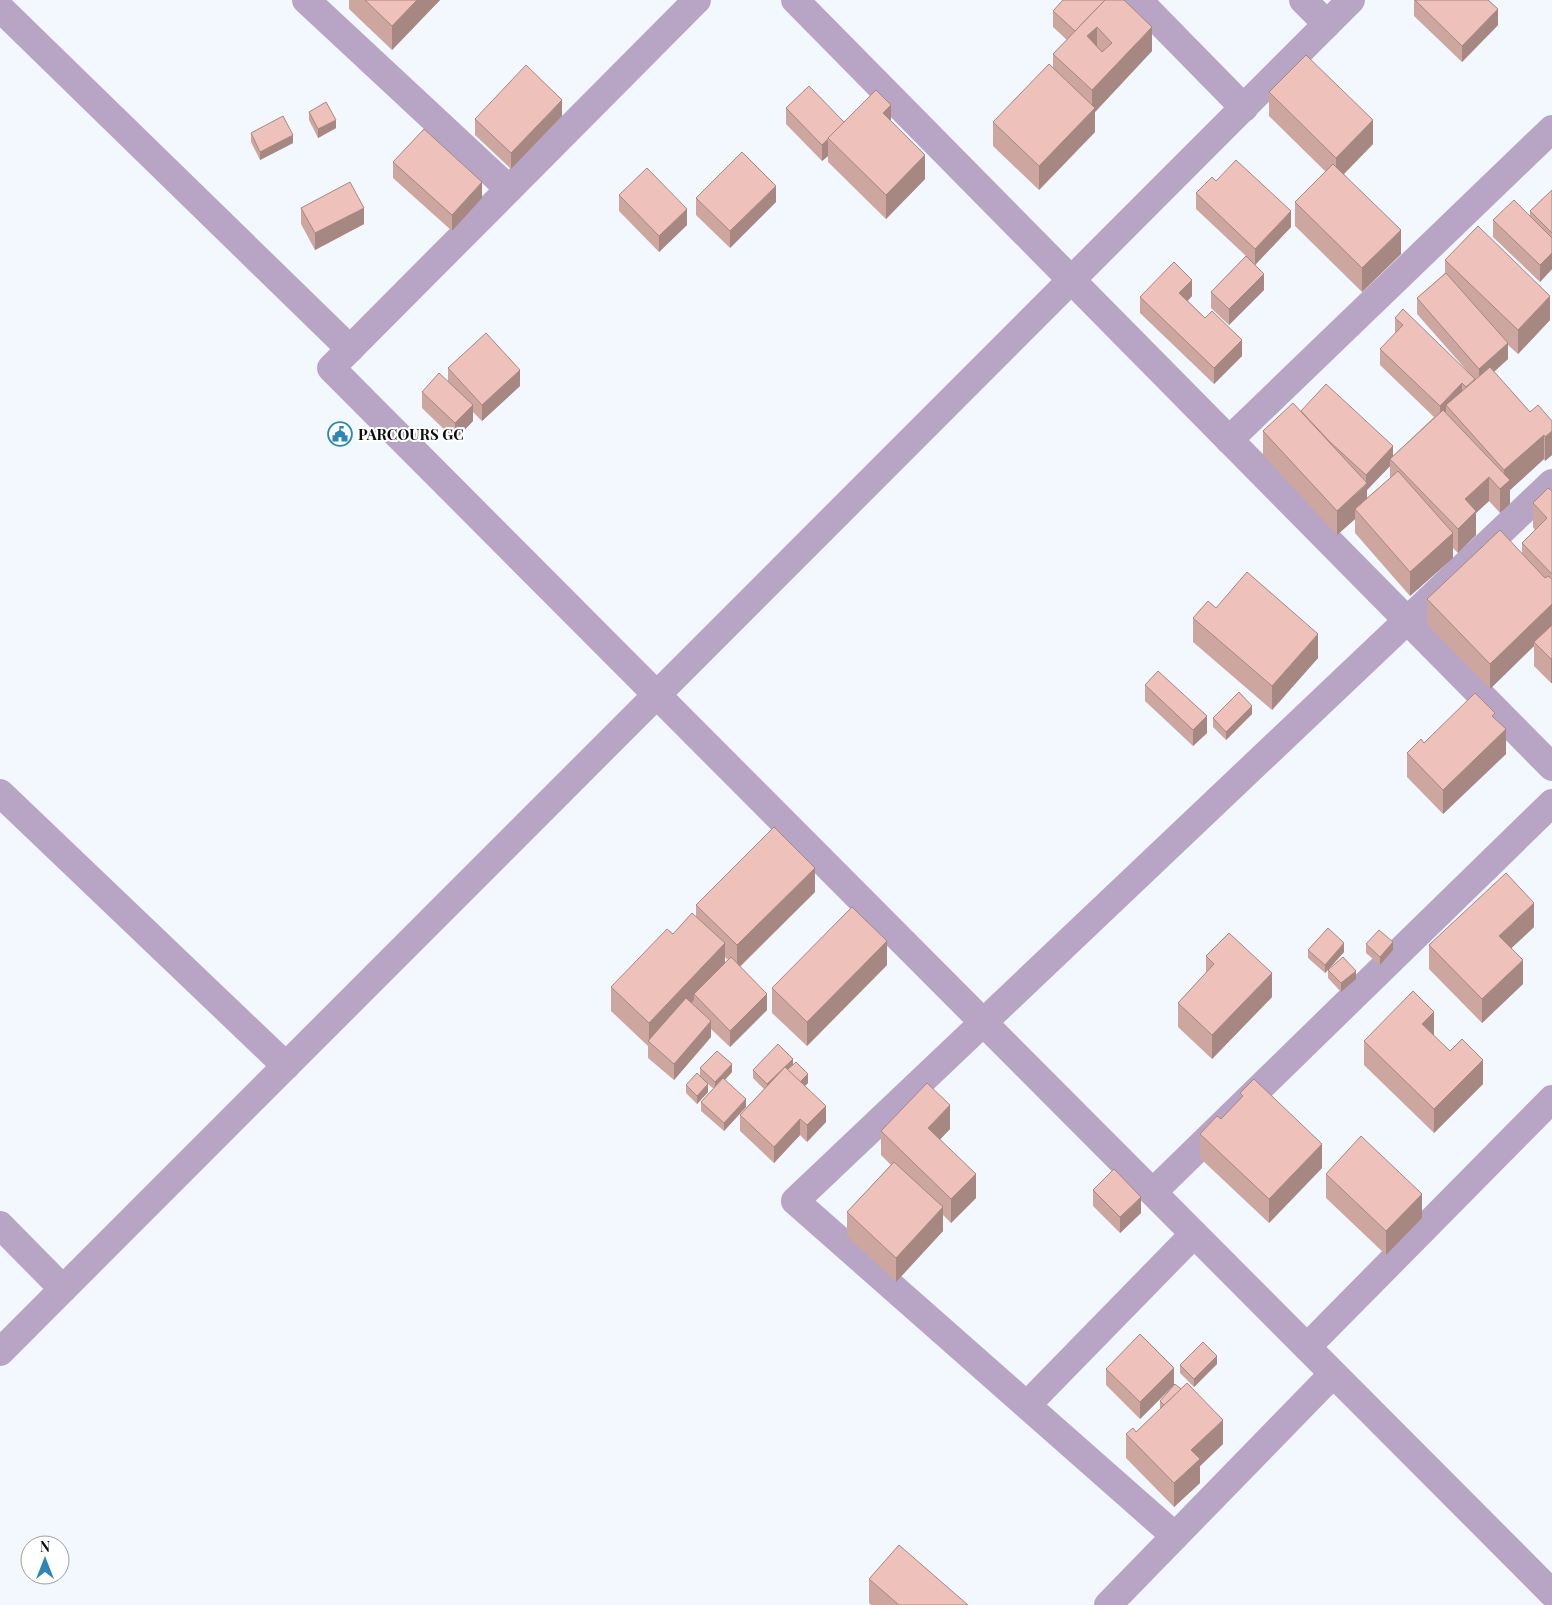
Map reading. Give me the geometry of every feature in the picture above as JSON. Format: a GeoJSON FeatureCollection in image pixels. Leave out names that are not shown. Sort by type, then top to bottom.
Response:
{"type":"FeatureCollection","features":[{"type":"Feature","properties":{"kind":"street"},"geometry":{"type":"LineString","coordinates":[[11,0],[0,8],[350,349]]}},
{"type":"Feature","properties":{"kind":"street"},"geometry":{"type":"LineString","coordinates":[[306,0],[510,189]]}},
{"type":"Feature","properties":{"kind":"street"},"geometry":{"type":"LineString","coordinates":[[697,0],[331,368],[1552,1593]]}},
{"type":"Feature","properties":{"kind":"street"},"geometry":{"type":"LineString","coordinates":[[795,0],[1552,767]]}},
{"type":"Feature","properties":{"kind":"street"},"geometry":{"type":"LineString","coordinates":[[1138,0],[1244,108]]}},
{"type":"Feature","properties":{"kind":"street"},"geometry":{"type":"LineString","coordinates":[[1303,0],[1327,24]]}},
{"type":"Feature","properties":{"kind":"street"},"geometry":{"type":"LineString","coordinates":[[0,1352],[1351,0]]}},
{"type":"Feature","properties":{"kind":"street"},"geometry":{"type":"LineString","coordinates":[[1229,440],[1552,129]]}},
{"type":"Feature","properties":{"kind":"street"},"geometry":{"type":"LineString","coordinates":[[1175,1536],[795,1201],[1552,483]]}},
{"type":"Feature","properties":{"kind":"street"},"geometry":{"type":"LineString","coordinates":[[0,792],[286,1066]]}},
{"type":"Feature","properties":{"kind":"street"},"geometry":{"type":"LineString","coordinates":[[1153,1192],[1552,804]]}},
{"type":"Feature","properties":{"kind":"street"},"geometry":{"type":"LineString","coordinates":[[1306,1347],[1552,1100]]}},
{"type":"Feature","properties":{"kind":"street"},"geometry":{"type":"LineString","coordinates":[[0,1225],[64,1289]]}},
{"type":"Feature","properties":{"kind":"street"},"geometry":{"type":"LineString","coordinates":[[1027,1405],[1194,1234]]}},
{"type":"Feature","properties":{"kind":"street"},"geometry":{"type":"LineString","coordinates":[[1108,1605],[1334,1374]]}},
{"type":"Feature","properties":{"kind":"building"},"geometry":{"type":"Polygon","coordinates":[[[365,0],[417,0],[392,26],[365,0]]]}},
{"type":"Feature","properties":{"kind":"building"},"geometry":{"type":"Polygon","coordinates":[[[1063,0],[1105,0],[1075,31],[1053,11],[1063,0]]]}},
{"type":"Feature","properties":{"kind":"building"},"geometry":{"type":"Polygon","coordinates":[[[1105,0],[1124,0],[1152,27],[1092,90],[1053,54],[1105,0]],[[1097,27],[1087,36],[1102,52],[1112,43],[1097,27]]]}},
{"type":"Feature","properties":{"kind":"building"},"geometry":{"type":"Polygon","coordinates":[[[1415,0],[1488,0],[1498,9],[1462,46],[1415,0]]]}},
{"type":"Feature","properties":{"kind":"building"},"geometry":{"type":"Polygon","coordinates":[[[1306,55],[1373,120],[1336,158],[1269,92],[1306,55]]]}},
{"type":"Feature","properties":{"kind":"building"},"geometry":{"type":"Polygon","coordinates":[[[1049,64],[1095,108],[1039,166],[993,122],[1049,64]]]}},
{"type":"Feature","properties":{"kind":"building"},"geometry":{"type":"Polygon","coordinates":[[[526,65],[562,100],[511,153],[475,119],[526,65]]]}},
{"type":"Feature","properties":{"kind":"building"},"geometry":{"type":"Polygon","coordinates":[[[809,86],[844,122],[822,145],[786,108],[809,86]]]}},
{"type":"Feature","properties":{"kind":"building"},"geometry":{"type":"Polygon","coordinates":[[[876,90],[891,105],[883,113],[925,155],[886,195],[828,138],[876,90]]]}},
{"type":"Feature","properties":{"kind":"building"},"geometry":{"type":"Polygon","coordinates":[[[326,102],[336,120],[318,129],[309,112],[326,102]]]}},
{"type":"Feature","properties":{"kind":"building"},"geometry":{"type":"Polygon","coordinates":[[[283,116],[293,135],[260,152],[251,133],[283,116]]]}},
{"type":"Feature","properties":{"kind":"building"},"geometry":{"type":"Polygon","coordinates":[[[424,129],[482,182],[452,215],[393,162],[424,129]]]}},
{"type":"Feature","properties":{"kind":"building"},"geometry":{"type":"Polygon","coordinates":[[[742,152],[776,186],[730,231],[696,198],[742,152]]]}},
{"type":"Feature","properties":{"kind":"building"},"geometry":{"type":"Polygon","coordinates":[[[1236,160],[1291,211],[1255,249],[1196,193],[1212,177],[1216,181],[1236,160]]]}},
{"type":"Feature","properties":{"kind":"building"},"geometry":{"type":"Polygon","coordinates":[[[1333,164],[1401,230],[1362,268],[1295,202],[1333,164]]]}},
{"type":"Feature","properties":{"kind":"building"},"geometry":{"type":"Polygon","coordinates":[[[647,168],[687,209],[659,236],[619,195],[647,168]]]}},
{"type":"Feature","properties":{"kind":"building"},"geometry":{"type":"Polygon","coordinates":[[[350,182],[364,208],[315,233],[301,208],[350,182]]]}},
{"type":"Feature","properties":{"kind":"building"},"geometry":{"type":"Polygon","coordinates":[[[1552,190],[1552,233],[1530,211],[1552,190]]]}},
{"type":"Feature","properties":{"kind":"building"},"geometry":{"type":"Polygon","coordinates":[[[1514,200],[1552,238],[1552,253],[1540,265],[1493,220],[1514,200]]]}},
{"type":"Feature","properties":{"kind":"building"},"geometry":{"type":"Polygon","coordinates":[[[1478,226],[1550,296],[1518,330],[1445,260],[1478,226]]]}},
{"type":"Feature","properties":{"kind":"building"},"geometry":{"type":"Polygon","coordinates":[[[1246,256],[1264,274],[1229,309],[1211,292],[1246,256]]]}},
{"type":"Feature","properties":{"kind":"building"},"geometry":{"type":"Polygon","coordinates":[[[1174,262],[1192,280],[1179,293],[1205,318],[1212,311],[1242,340],[1214,368],[1140,297],[1174,262]]]}},
{"type":"Feature","properties":{"kind":"building"},"geometry":{"type":"Polygon","coordinates":[[[1446,273],[1508,343],[1479,369],[1417,298],[1446,273]]]}},
{"type":"Feature","properties":{"kind":"building"},"geometry":{"type":"Polygon","coordinates":[[[1403,309],[1475,379],[1466,387],[1462,383],[1440,406],[1380,349],[1403,325],[1395,318],[1403,309]]]}},
{"type":"Feature","properties":{"kind":"building"},"geometry":{"type":"Polygon","coordinates":[[[486,333],[520,370],[482,405],[448,368],[486,333]]]}},
{"type":"Feature","properties":{"kind":"building"},"geometry":{"type":"Polygon","coordinates":[[[1490,367],[1530,412],[1538,405],[1552,421],[1552,431],[1545,437],[1544,435],[1504,470],[1446,405],[1490,367]]]}},
{"type":"Feature","properties":{"kind":"building"},"geometry":{"type":"Polygon","coordinates":[[[439,373],[473,405],[455,423],[422,392],[439,373]]]}},
{"type":"Feature","properties":{"kind":"building"},"geometry":{"type":"Polygon","coordinates":[[[1326,384],[1393,446],[1366,475],[1330,442],[1301,411],[1326,384]]]}},
{"type":"Feature","properties":{"kind":"building"},"geometry":{"type":"Polygon","coordinates":[[[1293,403],[1367,483],[1337,511],[1263,431],[1293,403]]]}},
{"type":"Feature","properties":{"kind":"building"},"geometry":{"type":"Polygon","coordinates":[[[1443,410],[1510,480],[1500,489],[1489,477],[1465,499],[1476,511],[1458,529],[1390,459],[1443,410]]]}},
{"type":"Feature","properties":{"kind":"building"},"geometry":{"type":"Polygon","coordinates":[[[1398,471],[1453,533],[1410,572],[1355,509],[1398,471]]]}},
{"type":"Feature","properties":{"kind":"building"},"geometry":{"type":"Polygon","coordinates":[[[1548,488],[1552,491],[1552,574],[1522,543],[1547,518],[1533,503],[1548,488]]]}},
{"type":"Feature","properties":{"kind":"building"},"geometry":{"type":"Polygon","coordinates":[[[1500,530],[1545,578],[1548,576],[1552,579],[1552,604],[1490,664],[1427,599],[1500,530]]]}},
{"type":"Feature","properties":{"kind":"building"},"geometry":{"type":"Polygon","coordinates":[[[1247,572],[1318,634],[1272,686],[1193,618],[1208,601],[1216,608],[1247,572]]]}},
{"type":"Feature","properties":{"kind":"building"},"geometry":{"type":"Polygon","coordinates":[[[1552,625],[1552,658],[1551,659],[1534,642],[1552,625]]]}},
{"type":"Feature","properties":{"kind":"building"},"geometry":{"type":"Polygon","coordinates":[[[1158,671],[1207,716],[1193,730],[1145,685],[1158,671]]]}},
{"type":"Feature","properties":{"kind":"building"},"geometry":{"type":"Polygon","coordinates":[[[1239,692],[1252,706],[1226,732],[1213,718],[1239,692]]]}},
{"type":"Feature","properties":{"kind":"building"},"geometry":{"type":"Polygon","coordinates":[[[1475,693],[1495,713],[1492,716],[1506,729],[1443,790],[1407,753],[1421,739],[1424,743],[1475,693]]]}},
{"type":"Feature","properties":{"kind":"building"},"geometry":{"type":"Polygon","coordinates":[[[774,827],[815,868],[737,945],[696,905],[774,827]]]}},
{"type":"Feature","properties":{"kind":"building"},"geometry":{"type":"Polygon","coordinates":[[[1506,873],[1534,903],[1499,936],[1523,960],[1482,999],[1429,945],[1506,873]]]}},
{"type":"Feature","properties":{"kind":"building"},"geometry":{"type":"Polygon","coordinates":[[[852,907],[887,941],[807,1022],[772,988],[852,907]]]}},
{"type":"Feature","properties":{"kind":"building"},"geometry":{"type":"Polygon","coordinates":[[[692,913],[725,943],[649,1023],[611,987],[667,929],[673,934],[692,913]]]}},
{"type":"Feature","properties":{"kind":"building"},"geometry":{"type":"Polygon","coordinates":[[[1328,928],[1344,943],[1325,965],[1308,950],[1328,928]]]}},
{"type":"Feature","properties":{"kind":"building"},"geometry":{"type":"Polygon","coordinates":[[[1379,930],[1393,942],[1380,957],[1366,944],[1379,930]]]}},
{"type":"Feature","properties":{"kind":"building"},"geometry":{"type":"Polygon","coordinates":[[[1229,933],[1272,973],[1212,1035],[1178,1003],[1214,964],[1206,956],[1229,933]]]}},
{"type":"Feature","properties":{"kind":"building"},"geometry":{"type":"Polygon","coordinates":[[[731,957],[767,994],[730,1031],[694,994],[731,957]]]}},
{"type":"Feature","properties":{"kind":"building"},"geometry":{"type":"Polygon","coordinates":[[[1343,957],[1356,971],[1341,983],[1328,970],[1343,957]]]}},
{"type":"Feature","properties":{"kind":"building"},"geometry":{"type":"Polygon","coordinates":[[[1413,991],[1434,1012],[1422,1024],[1450,1051],[1462,1039],[1483,1060],[1434,1109],[1364,1041],[1413,991]]]}},
{"type":"Feature","properties":{"kind":"building"},"geometry":{"type":"Polygon","coordinates":[[[686,998],[711,1021],[674,1064],[648,1041],[686,998]]]}},
{"type":"Feature","properties":{"kind":"building"},"geometry":{"type":"Polygon","coordinates":[[[778,1044],[793,1059],[767,1084],[753,1070],[778,1044]]]}},
{"type":"Feature","properties":{"kind":"building"},"geometry":{"type":"Polygon","coordinates":[[[717,1051],[732,1064],[715,1082],[700,1068],[717,1051]]]}},
{"type":"Feature","properties":{"kind":"building"},"geometry":{"type":"Polygon","coordinates":[[[796,1062],[808,1074],[800,1082],[787,1070],[796,1062]]]}},
{"type":"Feature","properties":{"kind":"building"},"geometry":{"type":"Polygon","coordinates":[[[785,1067],[826,1106],[807,1125],[800,1119],[774,1147],[740,1115],[785,1067]]]}},
{"type":"Feature","properties":{"kind":"building"},"geometry":{"type":"Polygon","coordinates":[[[697,1073],[708,1084],[697,1096],[686,1085],[697,1073]]]}},
{"type":"Feature","properties":{"kind":"building"},"geometry":{"type":"Polygon","coordinates":[[[723,1078],[746,1099],[724,1123],[701,1102],[723,1078]]]}},
{"type":"Feature","properties":{"kind":"building"},"geometry":{"type":"Polygon","coordinates":[[[1254,1079],[1322,1144],[1269,1199],[1200,1134],[1217,1116],[1221,1119],[1243,1096],[1240,1093],[1254,1079]]]}},
{"type":"Feature","properties":{"kind":"building"},"geometry":{"type":"Polygon","coordinates":[[[927,1083],[950,1105],[928,1128],[976,1174],[951,1199],[881,1131],[927,1083]]]}},
{"type":"Feature","properties":{"kind":"building"},"geometry":{"type":"Polygon","coordinates":[[[1361,1136],[1422,1194],[1386,1231],[1326,1174],[1361,1136]]]}},
{"type":"Feature","properties":{"kind":"building"},"geometry":{"type":"Polygon","coordinates":[[[894,1162],[943,1207],[896,1258],[847,1212],[894,1162]]]}},
{"type":"Feature","properties":{"kind":"building"},"geometry":{"type":"Polygon","coordinates":[[[1114,1169],[1141,1197],[1120,1217],[1093,1190],[1114,1169]]]}},
{"type":"Feature","properties":{"kind":"building"},"geometry":{"type":"Polygon","coordinates":[[[1140,1334],[1174,1368],[1140,1402],[1106,1369],[1140,1334]]]}},
{"type":"Feature","properties":{"kind":"building"},"geometry":{"type":"Polygon","coordinates":[[[1203,1342],[1217,1356],[1194,1379],[1180,1365],[1203,1342]]]}},
{"type":"Feature","properties":{"kind":"building"},"geometry":{"type":"Polygon","coordinates":[[[1187,1383],[1223,1420],[1191,1450],[1200,1459],[1174,1483],[1126,1434],[1133,1428],[1136,1432],[1187,1383]]]}},
{"type":"Feature","properties":{"kind":"building"},"geometry":{"type":"Polygon","coordinates":[[[1175,1384],[1181,1389],[1164,1405],[1160,1401],[1175,1384]]]}},
{"type":"Feature","properties":{"kind":"building"},"geometry":{"type":"Polygon","coordinates":[[[899,1545],[968,1605],[899,1605],[869,1579],[899,1545]]]}},
{"type":"Feature","properties":{"kind":"place","name":"PARCOURS GC"},"geometry":{"type":"Point","coordinates":[340,434]}}]}
